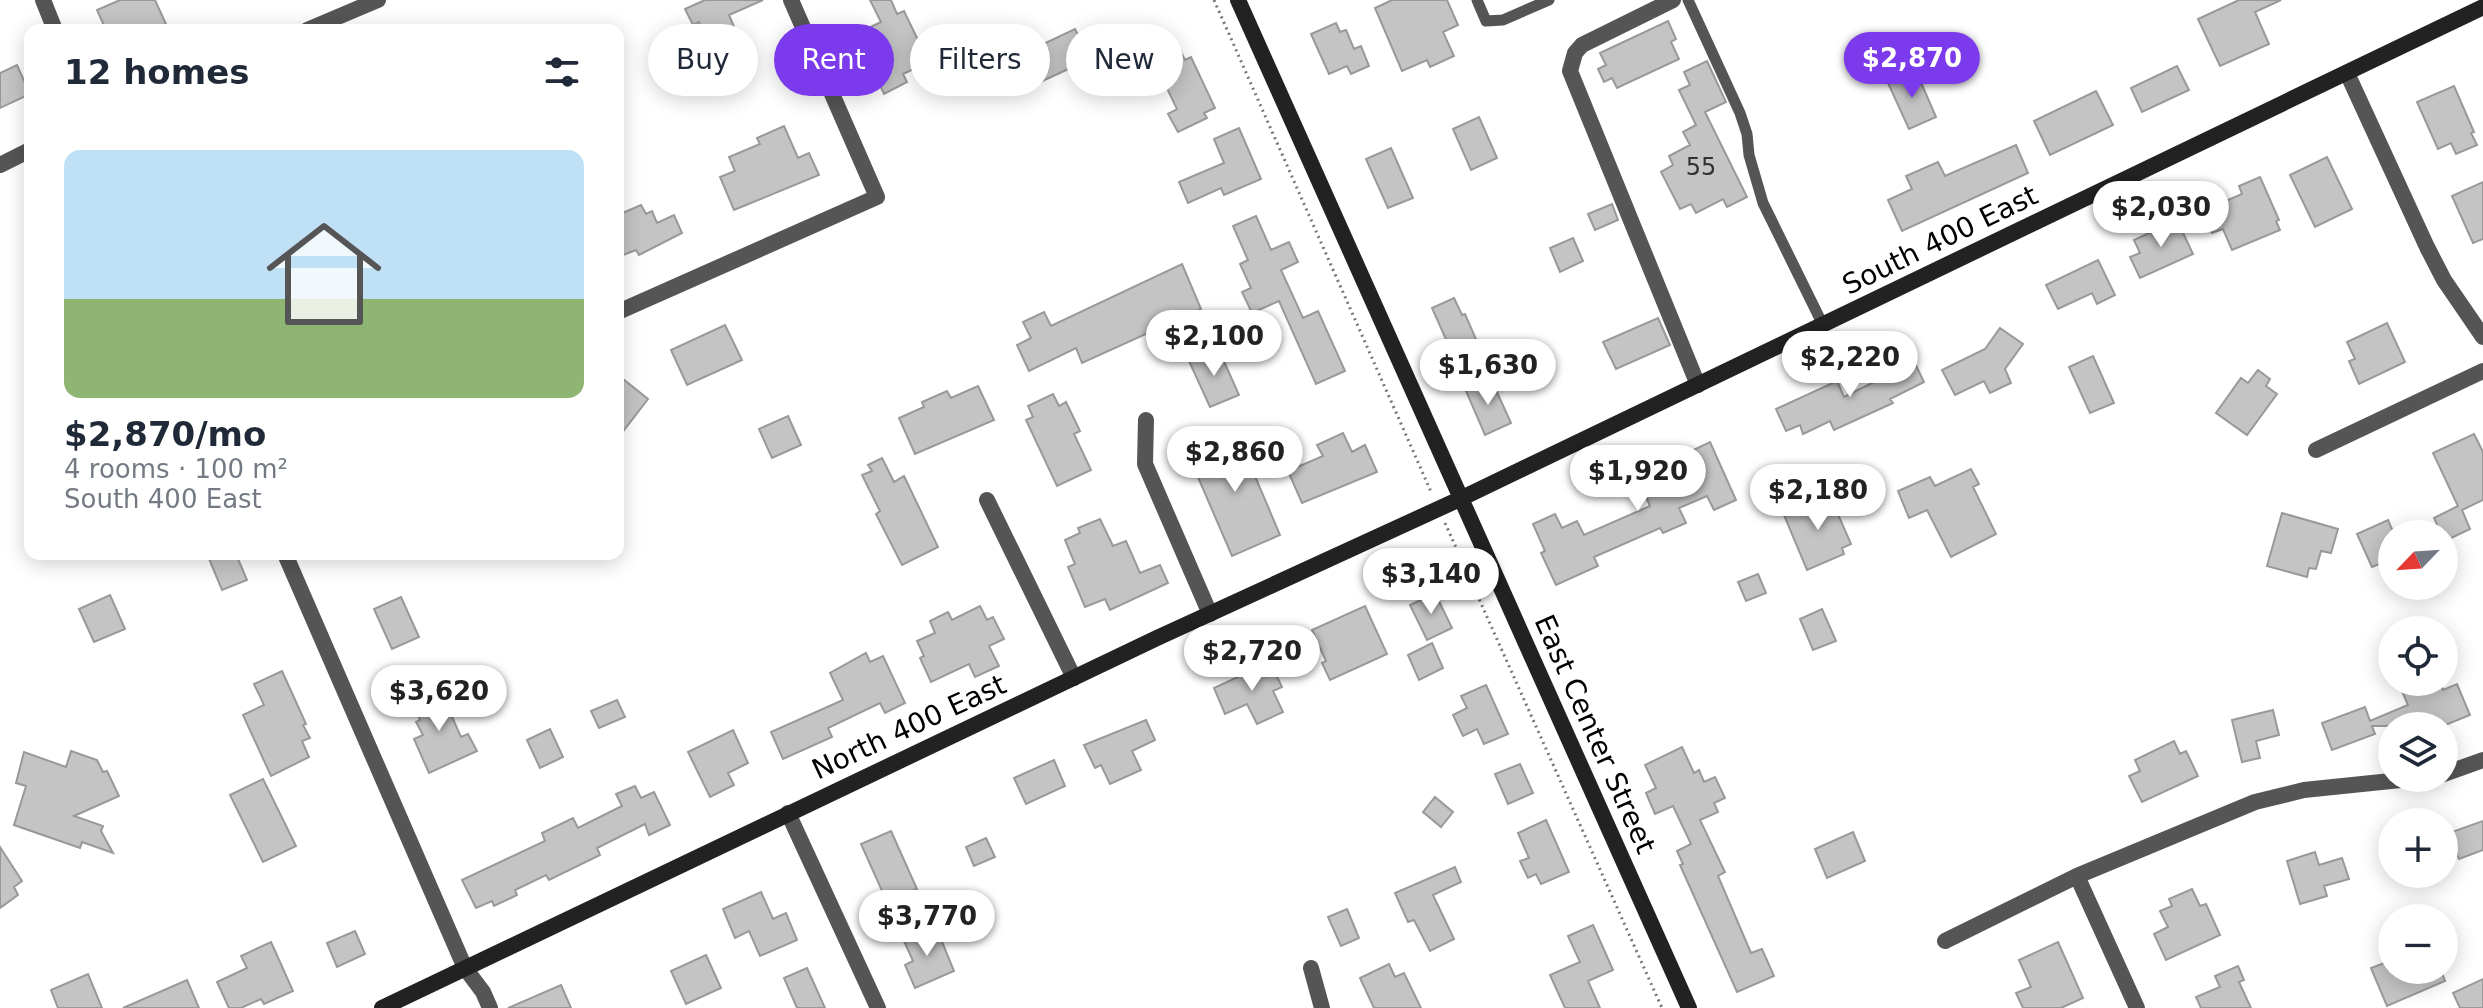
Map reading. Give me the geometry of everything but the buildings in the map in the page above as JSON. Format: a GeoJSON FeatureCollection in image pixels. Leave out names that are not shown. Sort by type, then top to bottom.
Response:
{"type":"FeatureCollection","features":[{"type":"Feature","properties":{"kind":"street"},"geometry":{"type":"LineString","coordinates":[[43,0],[53,24]]}},
{"type":"Feature","properties":{"kind":"street"},"geometry":{"type":"LineString","coordinates":[[321,24],[378,0]]}},
{"type":"Feature","properties":{"kind":"street"},"geometry":{"type":"LineString","coordinates":[[624,309],[877,197],[791,0]]}},
{"type":"Feature","properties":{"kind":"street","name":"East Center Street"},"geometry":{"type":"LineString","coordinates":[[1238,0],[1689,1008]]}},
{"type":"Feature","properties":{"kind":"street"},"geometry":{"type":"LineString","coordinates":[[1673,0],[1582,45],[1575,53],[1570,71],[1698,385]]}},
{"type":"Feature","properties":{"kind":"street","name":"South 400 East"},"geometry":{"type":"LineString","coordinates":[[1462,498],[2483,7]]}},
{"type":"Feature","properties":{"kind":"street"},"geometry":{"type":"LineString","coordinates":[[2347,73],[2438,269],[2483,337]]}},
{"type":"Feature","properties":{"kind":"street"},"geometry":{"type":"LineString","coordinates":[[0,165],[24,153]]}},
{"type":"Feature","properties":{"kind":"street"},"geometry":{"type":"LineString","coordinates":[[2316,450],[2483,371]]}},
{"type":"Feature","properties":{"kind":"street"},"geometry":{"type":"LineString","coordinates":[[1146,420],[1145,464],[1210,614]]}},
{"type":"Feature","properties":{"kind":"street","name":"North 400 East"},"geometry":{"type":"LineString","coordinates":[[382,1008],[788,813],[1462,498]]}},
{"type":"Feature","properties":{"kind":"street"},"geometry":{"type":"LineString","coordinates":[[987,500],[1074,678]]}},
{"type":"Feature","properties":{"kind":"street"},"geometry":{"type":"LineString","coordinates":[[288,560],[465,968],[483,992],[490,1008]]}},
{"type":"Feature","properties":{"kind":"street"},"geometry":{"type":"LineString","coordinates":[[2458,769],[2483,760]]}},
{"type":"Feature","properties":{"kind":"street"},"geometry":{"type":"LineString","coordinates":[[1945,941],[2077,876],[2255,802],[2304,790],[2378,782]]}},
{"type":"Feature","properties":{"kind":"street"},"geometry":{"type":"LineString","coordinates":[[788,813],[878,1008]]}},
{"type":"Feature","properties":{"kind":"street"},"geometry":{"type":"LineString","coordinates":[[2077,876],[2137,1008]]}},
{"type":"Feature","properties":{"kind":"street"},"geometry":{"type":"LineString","coordinates":[[1311,968],[1322,1008]]}},
{"type":"Feature","properties":{"kind":"lane"},"geometry":{"type":"LineString","coordinates":[[1477,0],[1486,21],[1503,20],[1549,0]]}},
{"type":"Feature","properties":{"kind":"lane"},"geometry":{"type":"LineString","coordinates":[[1688,0],[1740,113],[1763,203],[1823,325]]}}]}
